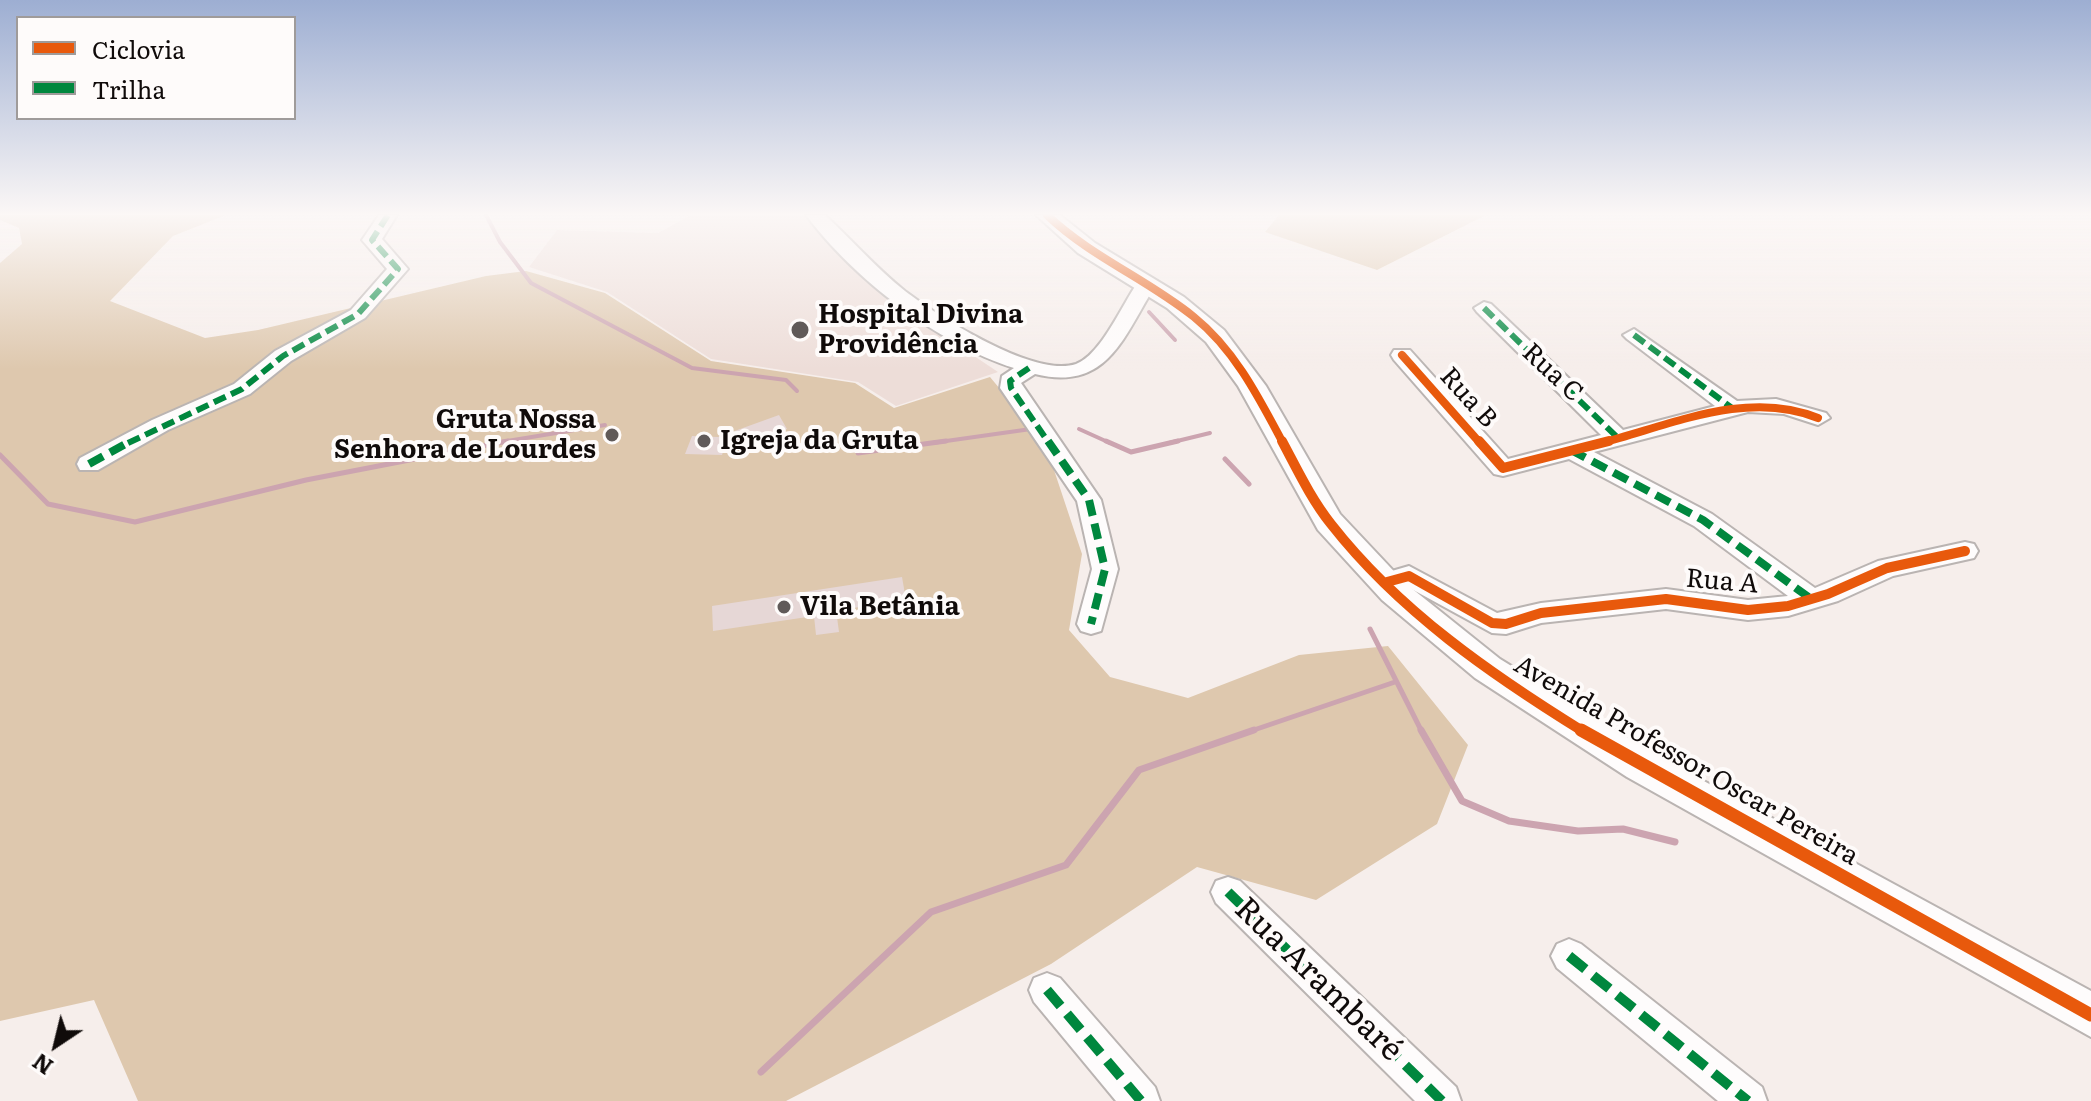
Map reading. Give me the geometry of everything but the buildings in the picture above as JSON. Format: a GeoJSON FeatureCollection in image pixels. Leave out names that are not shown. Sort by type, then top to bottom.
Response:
{"type":"FeatureCollection","features":[{"type":"Feature","properties":{"kind":"main road","name":"Avenida Professor Oscar Pereira"},"geometry":{"type":"LineString","coordinates":[[1115,266],[1188,312],[1215,336],[1247,378],[1303,479],[1333,525],[1387,582],[1459,649],[1540,708],[2091,1015]]}},
{"type":"Feature","properties":{"kind":"street"},"geometry":{"type":"LineString","coordinates":[[89,464],[160,425],[242,389],[283,356],[358,314],[398,269],[396,266]]}},
{"type":"Feature","properties":{"kind":"street"},"geometry":{"type":"LineString","coordinates":[[868,266],[899,297],[958,332],[1029,368],[1054,373],[1081,370],[1095,362],[1145,286]]}},
{"type":"Feature","properties":{"kind":"street","name":"Rua C"},"geometry":{"type":"LineString","coordinates":[[1484,308],[1619,439]]}},
{"type":"Feature","properties":{"kind":"street"},"geometry":{"type":"LineString","coordinates":[[1634,335],[1732,408]]}},
{"type":"Feature","properties":{"kind":"street","name":"Rua B"},"geometry":{"type":"LineString","coordinates":[[1402,355],[1430,391],[1503,468],[1571,450]]}},
{"type":"Feature","properties":{"kind":"street"},"geometry":{"type":"LineString","coordinates":[[1029,368],[1010,381],[1011,388],[1089,500],[1105,569],[1091,624]]}},
{"type":"Feature","properties":{"kind":"street"},"geometry":{"type":"LineString","coordinates":[[1571,450],[1732,408],[1767,404],[1797,409],[1818,418]]}},
{"type":"Feature","properties":{"kind":"street"},"geometry":{"type":"LineString","coordinates":[[1571,450],[1703,520],[1811,599]]}},
{"type":"Feature","properties":{"kind":"street","name":"Rua A"},"geometry":{"type":"LineString","coordinates":[[1387,582],[1409,576],[1492,623],[1506,624],[1541,613],[1666,599],[1748,610],[1811,599],[1887,568],[1965,551]]}},
{"type":"Feature","properties":{"kind":"street","name":"Rua Arambaré"},"geometry":{"type":"LineString","coordinates":[[1228,892],[1442,1101]]}},
{"type":"Feature","properties":{"kind":"street"},"geometry":{"type":"LineString","coordinates":[[1569,956],[1748,1101]]}},
{"type":"Feature","properties":{"kind":"street"},"geometry":{"type":"LineString","coordinates":[[1047,990],[1141,1101]]}},
{"type":"Feature","properties":{"kind":"shaded area"},"geometry":{"type":"Polygon","coordinates":[[[0,266],[144,266],[110,301],[205,338],[258,330],[486,276],[526,271],[605,293],[711,361],[855,383],[894,408],[990,377],[1045,443],[1082,554],[1069,630],[1110,677],[1188,698],[1299,655],[1388,646],[1468,745],[1437,824],[1316,900],[1197,867],[1051,964],[786,1101],[138,1101],[94,1000],[0,1021],[0,266]]]}},
{"type":"Feature","properties":{"kind":"shaded area","name":"Hospital Divina Providência"},"geometry":{"type":"Polygon","coordinates":[[[857,266],[892,301],[998,372],[896,406],[858,382],[711,359],[607,292],[529,267],[857,266]]]}},
{"type":"Feature","properties":{"kind":"waterway"},"geometry":{"type":"LineString","coordinates":[[518,266],[531,283],[692,368],[786,380],[797,391]]}},
{"type":"Feature","properties":{"kind":"waterway"},"geometry":{"type":"LineString","coordinates":[[1149,312],[1175,340]]}},
{"type":"Feature","properties":{"kind":"waterway"},"geometry":{"type":"LineString","coordinates":[[495,443],[605,425]]}},
{"type":"Feature","properties":{"kind":"waterway"},"geometry":{"type":"LineString","coordinates":[[932,443],[1031,429]]}},
{"type":"Feature","properties":{"kind":"waterway"},"geometry":{"type":"LineString","coordinates":[[1079,429],[1110,443]]}},
{"type":"Feature","properties":{"kind":"waterway"},"geometry":{"type":"LineString","coordinates":[[1169,443],[1210,433]]}},
{"type":"Feature","properties":{"kind":"waterway"},"geometry":{"type":"LineString","coordinates":[[0,455],[48,504],[135,522],[306,480],[508,441]]}},
{"type":"Feature","properties":{"kind":"waterway"},"geometry":{"type":"LineString","coordinates":[[858,453],[946,441]]}},
{"type":"Feature","properties":{"kind":"waterway"},"geometry":{"type":"LineString","coordinates":[[1106,441],[1131,452],[1178,441]]}},
{"type":"Feature","properties":{"kind":"waterway"},"geometry":{"type":"LineString","coordinates":[[1225,459],[1249,484]]}},
{"type":"Feature","properties":{"kind":"waterway"},"geometry":{"type":"LineString","coordinates":[[1370,629],[1422,732]]}},
{"type":"Feature","properties":{"kind":"waterway"},"geometry":{"type":"LineString","coordinates":[[1248,732],[1395,682]]}},
{"type":"Feature","properties":{"kind":"waterway"},"geometry":{"type":"LineString","coordinates":[[761,1072],[931,912],[1066,865],[1139,770],[1254,730]]}},
{"type":"Feature","properties":{"kind":"waterway"},"geometry":{"type":"LineString","coordinates":[[1421,730],[1462,801],[1509,821],[1578,831],[1623,829],[1675,842]]}},
{"type":"Feature","properties":{"kind":"marked path"},"geometry":{"type":"LineString","coordinates":[[89,464],[160,425],[242,389],[283,356],[358,314],[398,269],[396,266]]}},
{"type":"Feature","properties":{"kind":"marked path"},"geometry":{"type":"LineString","coordinates":[[1484,308],[1619,439]]}},
{"type":"Feature","properties":{"kind":"marked path"},"geometry":{"type":"LineString","coordinates":[[1634,335],[1732,408]]}},
{"type":"Feature","properties":{"kind":"marked path"},"geometry":{"type":"LineString","coordinates":[[1029,368],[1010,381],[1011,388],[1089,500],[1105,569],[1091,624]]}},
{"type":"Feature","properties":{"kind":"marked path"},"geometry":{"type":"LineString","coordinates":[[1571,450],[1703,520],[1811,599]]}},
{"type":"Feature","properties":{"kind":"marked path"},"geometry":{"type":"LineString","coordinates":[[1228,892],[1442,1101]]}},
{"type":"Feature","properties":{"kind":"marked path"},"geometry":{"type":"LineString","coordinates":[[1569,956],[1748,1101]]}},
{"type":"Feature","properties":{"kind":"marked path"},"geometry":{"type":"LineString","coordinates":[[1047,990],[1141,1101]]}},
{"type":"Feature","properties":{"kind":"cycle path"},"geometry":{"type":"LineString","coordinates":[[1116,266],[1176,303],[1215,336],[1252,386],[1329,522],[1394,591],[1488,669],[1640,766],[2091,1015]]}},
{"type":"Feature","properties":{"kind":"cycle path"},"geometry":{"type":"LineString","coordinates":[[1402,355],[1503,468],[1748,405],[1784,407],[1818,418]]}},
{"type":"Feature","properties":{"kind":"cycle path"},"geometry":{"type":"LineString","coordinates":[[1387,582],[1409,576],[1492,623],[1506,624],[1541,613],[1666,599],[1748,610],[1788,606],[1828,594],[1887,568],[1965,551]]}},
{"type":"Feature","properties":{"kind":"place","name":"Hospital Divina Providência"},"geometry":{"type":"Point","coordinates":[800,330]}},
{"type":"Feature","properties":{"kind":"place","name":"Gruta Nossa Senhora de Lourdes"},"geometry":{"type":"Point","coordinates":[612,435]}},
{"type":"Feature","properties":{"kind":"place","name":"Igreja da Gruta"},"geometry":{"type":"Point","coordinates":[704,441]}},
{"type":"Feature","properties":{"kind":"place","name":"Vila Betânia"},"geometry":{"type":"Point","coordinates":[784,607]}}]}
